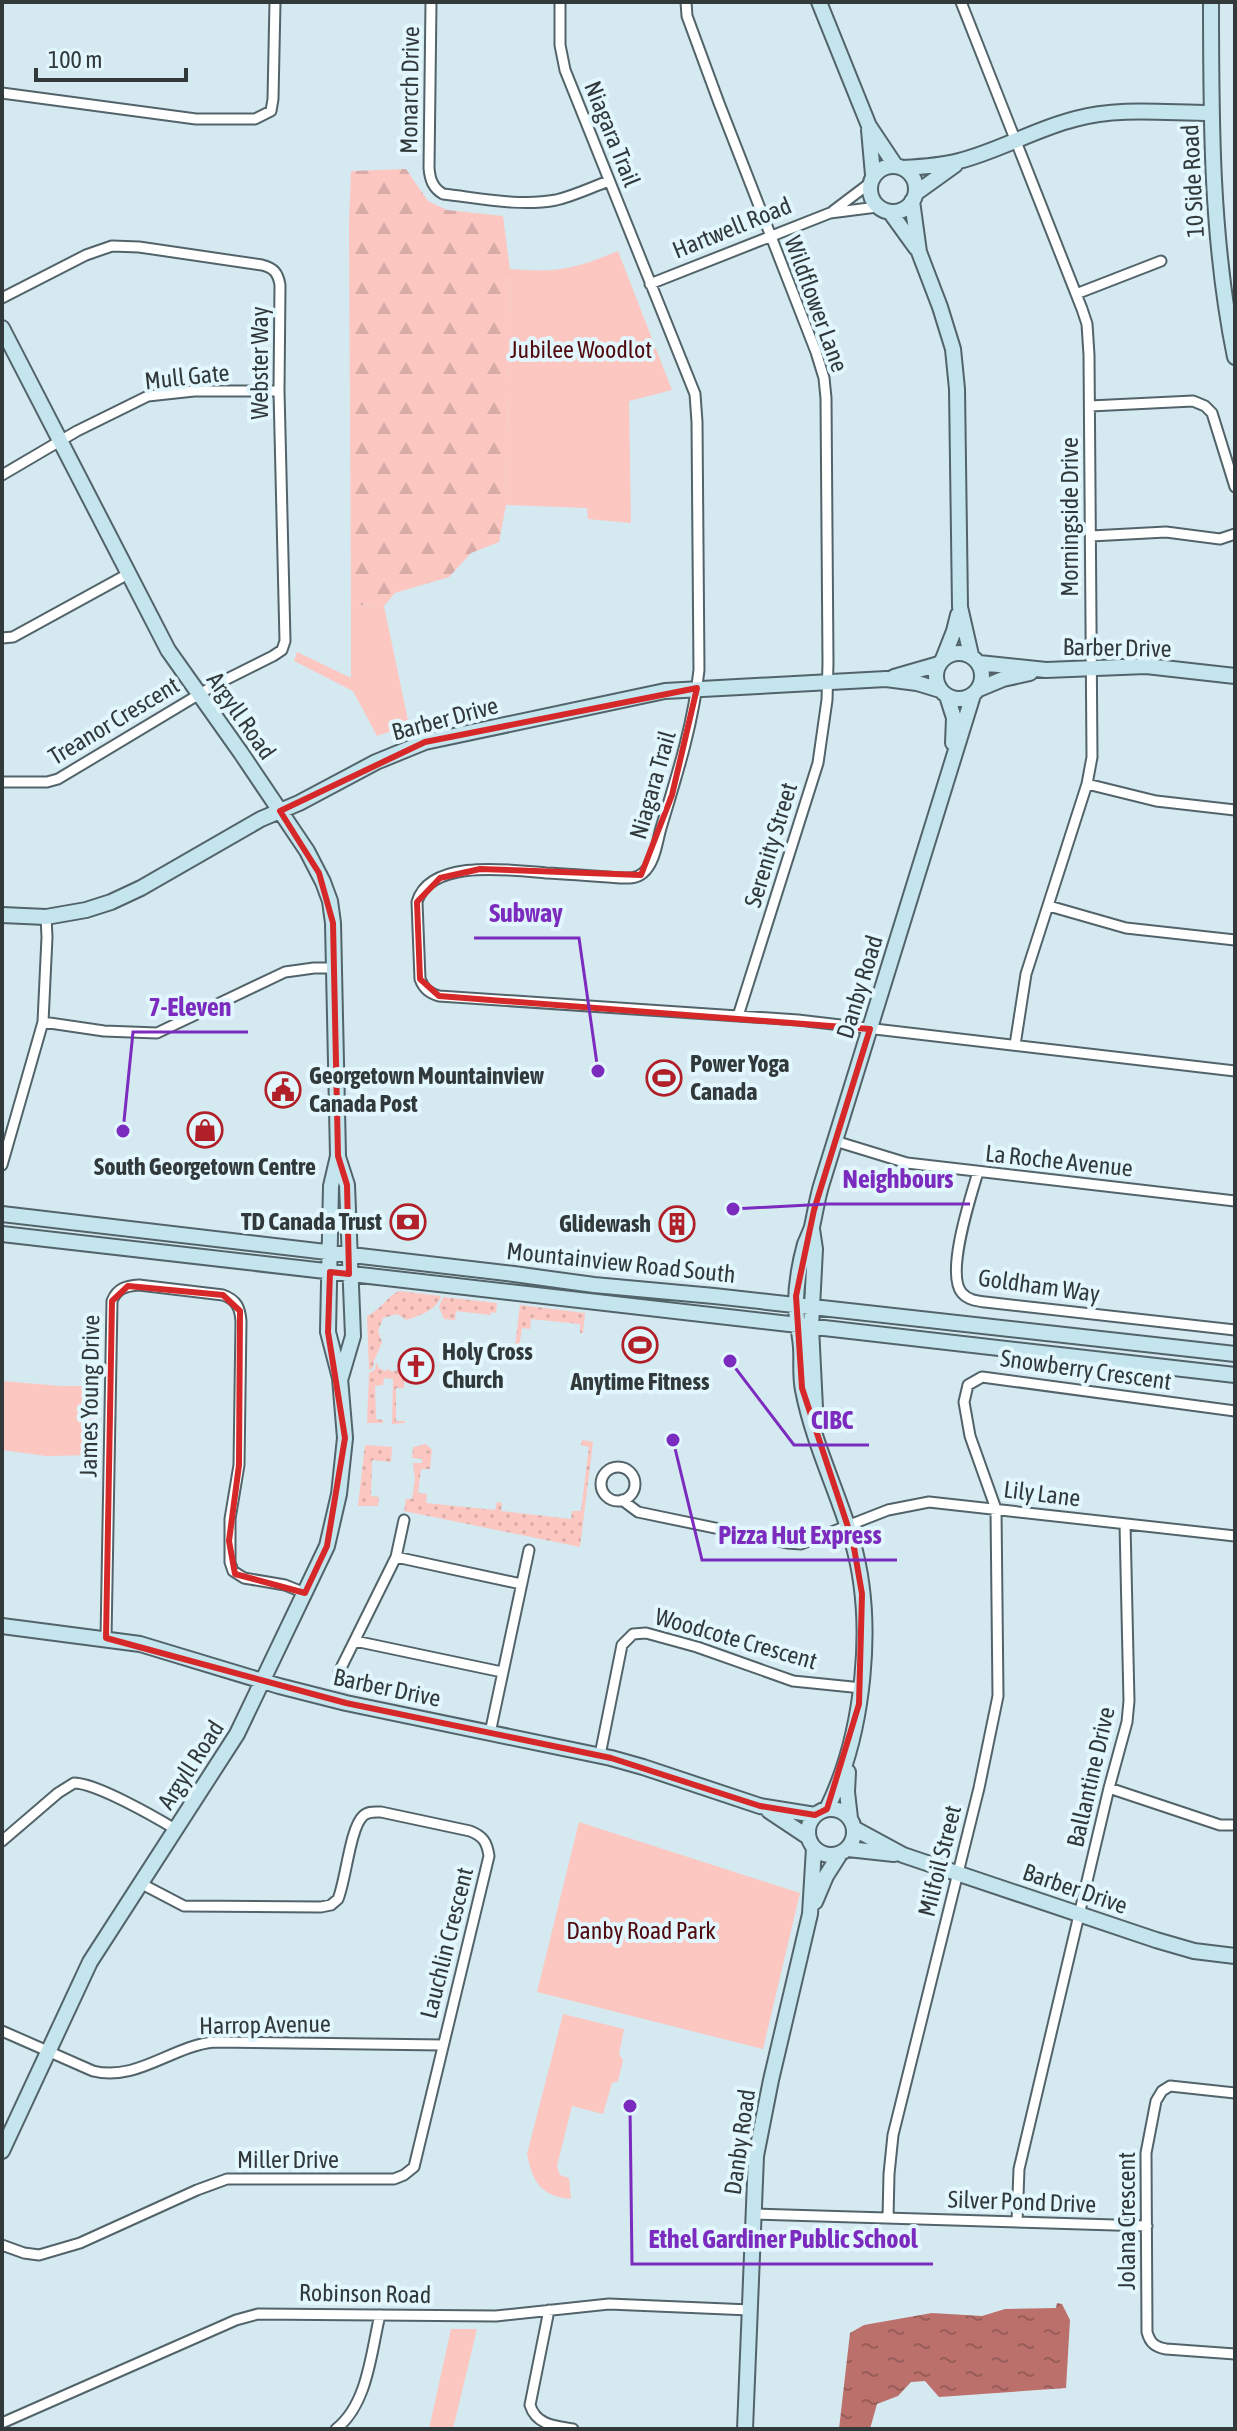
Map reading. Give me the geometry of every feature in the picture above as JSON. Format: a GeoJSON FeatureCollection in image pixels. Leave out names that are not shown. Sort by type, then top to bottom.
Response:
{"type":"FeatureCollection","features":[{"type":"Feature","properties":{"kind":"street"},"geometry":{"type":"LineString","coordinates":[[2,93],[196,119],[261,117],[273,106],[275,2]]}},
{"type":"Feature","properties":{"kind":"street","name":"Monarch Drive"},"geometry":{"type":"LineString","coordinates":[[431,2],[429,168],[433,186],[443,194],[546,201],[609,181]]}},
{"type":"Feature","properties":{"kind":"street","name":"Niagara Trail"},"geometry":{"type":"LineString","coordinates":[[560,2],[563,63],[695,394],[697,688],[689,735],[672,795],[652,860],[641,875],[620,878],[489,869],[466,870],[440,878],[419,893],[417,902],[420,979],[428,991],[439,996],[798,1020],[870,1029]]}},
{"type":"Feature","properties":{"kind":"street","name":"Wildflower Lane"},"geometry":{"type":"LineString","coordinates":[[686,2],[687,16],[816,352],[825,388],[828,682]]}},
{"type":"Feature","properties":{"kind":"street"},"geometry":{"type":"LineString","coordinates":[[819,2],[869,126],[899,166],[915,180],[919,252],[953,349],[960,607],[936,677],[944,693],[960,699],[976,692],[983,676],[960,607]]}},
{"type":"Feature","properties":{"kind":"street","name":"Morningside Drive"},"geometry":{"type":"LineString","coordinates":[[961,2],[1076,294],[1088,332],[1092,757],[1087,784],[1026,974],[1015,1045]]}},
{"type":"Feature","properties":{"kind":"street","name":"10 Side Road"},"geometry":{"type":"LineString","coordinates":[[1211,2],[1211,113],[1219,255],[1225,309],[1235,357]]}},
{"type":"Feature","properties":{"kind":"street"},"geometry":{"type":"LineString","coordinates":[[872,179],[883,167],[932,167],[962,161],[1061,123],[1093,115],[1119,112],[1211,113]]}},
{"type":"Feature","properties":{"kind":"street"},"geometry":{"type":"LineString","coordinates":[[869,126],[870,196],[919,252]]}},
{"type":"Feature","properties":{"kind":"street"},"geometry":{"type":"LineString","coordinates":[[884,209],[902,210],[914,197],[962,161]]}},
{"type":"Feature","properties":{"kind":"street","name":"Hartwell Road"},"geometry":{"type":"LineString","coordinates":[[830,213],[872,179]]}},
{"type":"Feature","properties":{"kind":"street","name":"Hartwell Road"},"geometry":{"type":"LineString","coordinates":[[650,284],[830,213],[884,209]]}},
{"type":"Feature","properties":{"kind":"street","name":"Webster Way"},"geometry":{"type":"LineString","coordinates":[[2,298],[86,255],[112,246],[139,247],[269,267],[278,276],[285,641],[282,650],[273,656],[199,694]]}},
{"type":"Feature","properties":{"kind":"street"},"geometry":{"type":"LineString","coordinates":[[1076,294],[1161,261]]}},
{"type":"Feature","properties":{"kind":"street","name":"Argyll Road"},"geometry":{"type":"LineString","coordinates":[[2,328],[168,650],[314,863],[330,901],[335,968],[338,1156],[331,1186],[328,1332],[340,1378],[345,1438],[339,1494],[327,1546],[263,1682],[227,1753],[90,1962],[2,2151]]}},
{"type":"Feature","properties":{"kind":"street","name":"Mull Gate"},"geometry":{"type":"LineString","coordinates":[[2,475],[60,440],[148,396],[194,391],[279,391]]}},
{"type":"Feature","properties":{"kind":"street"},"geometry":{"type":"LineString","coordinates":[[1090,406],[1193,401],[1205,406],[1212,413],[1235,487]]}},
{"type":"Feature","properties":{"kind":"street"},"geometry":{"type":"LineString","coordinates":[[1091,536],[1166,532],[1220,539],[1235,534]]}},
{"type":"Feature","properties":{"kind":"street"},"geometry":{"type":"LineString","coordinates":[[2,638],[13,637],[128,574]]}},
{"type":"Feature","properties":{"kind":"street"},"geometry":{"type":"LineString","coordinates":[[941,662],[953,653],[975,659]]}},
{"type":"Feature","properties":{"kind":"street","name":"Barber Drive"},"geometry":{"type":"LineString","coordinates":[[975,659],[1046,670]]}},
{"type":"Feature","properties":{"kind":"street","name":"Barber Drive"},"geometry":{"type":"LineString","coordinates":[[886,679],[941,662]]}},
{"type":"Feature","properties":{"kind":"street","name":"Barber Drive"},"geometry":{"type":"LineString","coordinates":[[976,692],[1003,679],[1046,670],[1091,667],[1146,666],[1235,676]]}},
{"type":"Feature","properties":{"kind":"street","name":"Barber Drive"},"geometry":{"type":"LineString","coordinates":[[2,915],[46,917],[86,910],[125,896],[261,819],[376,762],[425,742],[637,695],[697,688],[886,679],[917,683],[944,693]]}},
{"type":"Feature","properties":{"kind":"street","name":"Serenity Street"},"geometry":{"type":"LineString","coordinates":[[738,1016],[818,763],[828,682]]}},
{"type":"Feature","properties":{"kind":"street","name":"Danby Road"},"geometry":{"type":"LineString","coordinates":[[804,1326],[812,1307],[814,1210],[976,692]]}},
{"type":"Feature","properties":{"kind":"street","name":"Danby Road"},"geometry":{"type":"LineString","coordinates":[[944,693],[954,718],[953,759]]}},
{"type":"Feature","properties":{"kind":"street","name":"Treanor Crescent"},"geometry":{"type":"LineString","coordinates":[[2,782],[47,782],[58,779],[199,694]]}},
{"type":"Feature","properties":{"kind":"street"},"geometry":{"type":"LineString","coordinates":[[1087,784],[1156,801],[1235,810]]}},
{"type":"Feature","properties":{"kind":"street"},"geometry":{"type":"LineString","coordinates":[[1049,906],[1126,928],[1235,940]]}},
{"type":"Feature","properties":{"kind":"street"},"geometry":{"type":"LineString","coordinates":[[2,1165],[43,1022],[46,917]]}},
{"type":"Feature","properties":{"kind":"street"},"geometry":{"type":"LineString","coordinates":[[43,1022],[104,1031],[157,1033],[285,972],[335,968]]}},
{"type":"Feature","properties":{"kind":"street"},"geometry":{"type":"LineString","coordinates":[[870,1029],[1235,1071]]}},
{"type":"Feature","properties":{"kind":"street","name":"La Roche Avenue"},"geometry":{"type":"LineString","coordinates":[[835,1141],[898,1161],[1235,1201]]}},
{"type":"Feature","properties":{"kind":"street","name":"Argyll Road"},"geometry":{"type":"LineString","coordinates":[[338,1156],[347,1185],[353,1336],[340,1378]]}},
{"type":"Feature","properties":{"kind":"street","name":"Goldham Way"},"geometry":{"type":"LineString","coordinates":[[978,1172],[957,1252],[958,1284],[966,1297],[985,1302],[1235,1330]]}},
{"type":"Feature","properties":{"kind":"street","name":"Mountainview Road South"},"geometry":{"type":"LineString","coordinates":[[2,1214],[594,1285],[1235,1354]]}},
{"type":"Feature","properties":{"kind":"street","name":"Danby Road"},"geometry":{"type":"LineString","coordinates":[[812,1229],[804,1247],[796,1305],[804,1326],[818,1447],[848,1526],[858,1561],[862,1594],[862,1688],[849,1751],[836,1790],[821,1812]]}},
{"type":"Feature","properties":{"kind":"street","name":"Mountainview Road South"},"geometry":{"type":"LineString","coordinates":[[2,1234],[1235,1375]]}},
{"type":"Feature","properties":{"kind":"street","name":"James Young Drive"},"geometry":{"type":"LineString","coordinates":[[106,1638],[112,1301],[118,1290],[128,1286],[223,1295],[235,1301],[241,1321],[240,1419],[239,1465],[230,1519],[230,1562],[233,1571],[244,1578],[285,1585],[305,1593]]}},
{"type":"Feature","properties":{"kind":"street","name":"Snowberry Crescent"},"geometry":{"type":"LineString","coordinates":[[996,1509],[970,1436],[964,1402],[968,1385],[982,1377],[1235,1411]]}},
{"type":"Feature","properties":{"kind":"street","name":"Lily Lane"},"geometry":{"type":"LineString","coordinates":[[622,1500],[638,1512],[801,1544],[888,1510],[919,1502],[944,1502],[1235,1536]]}},
{"type":"Feature","properties":{"kind":"street","name":"Milfoil Street"},"geometry":{"type":"LineString","coordinates":[[888,2218],[893,2135],[982,1774],[998,1696],[996,1509]]}},
{"type":"Feature","properties":{"kind":"street"},"geometry":{"type":"LineString","coordinates":[[339,1672],[396,1557],[404,1520]]}},
{"type":"Feature","properties":{"kind":"street","name":"Ballantine Drive"},"geometry":{"type":"LineString","coordinates":[[1017,2222],[1019,2169],[1127,1722],[1125,1524]]}},
{"type":"Feature","properties":{"kind":"street"},"geometry":{"type":"LineString","coordinates":[[490,1733],[529,1550]]}},
{"type":"Feature","properties":{"kind":"street"},"geometry":{"type":"LineString","coordinates":[[396,1557],[521,1584]]}},
{"type":"Feature","properties":{"kind":"street","name":"Barber Drive"},"geometry":{"type":"LineString","coordinates":[[2,1626],[149,1646],[263,1682],[346,1703],[600,1755],[760,1806],[821,1812]]}},
{"type":"Feature","properties":{"kind":"street","name":"Woodcote Crescent"},"geometry":{"type":"LineString","coordinates":[[600,1755],[622,1645],[633,1634],[646,1633],[697,1647],[793,1681],[862,1688]]}},
{"type":"Feature","properties":{"kind":"street"},"geometry":{"type":"LineString","coordinates":[[355,1641],[502,1672]]}},
{"type":"Feature","properties":{"kind":"street","name":"Danby Road"},"geometry":{"type":"LineString","coordinates":[[849,1751],[847,1792],[852,1823]]}},
{"type":"Feature","properties":{"kind":"street"},"geometry":{"type":"LineString","coordinates":[[2,1841],[74,1783],[95,1788],[175,1829]]}},
{"type":"Feature","properties":{"kind":"street"},"geometry":{"type":"LineString","coordinates":[[1109,1788],[1220,1825],[1235,1825]]}},
{"type":"Feature","properties":{"kind":"street","name":"Barber Drive"},"geometry":{"type":"LineString","coordinates":[[760,1806],[811,1842]]}},
{"type":"Feature","properties":{"kind":"street"},"geometry":{"type":"LineString","coordinates":[[842,1811],[852,1823],[854,1838],[844,1852],[824,1854],[811,1842],[810,1823],[821,1812],[842,1811]]}},
{"type":"Feature","properties":{"kind":"street","name":"Lauchlin Crescent"},"geometry":{"type":"LineString","coordinates":[[140,1883],[184,1906],[321,1907],[331,1905],[338,1899],[357,1827],[364,1815],[381,1812],[481,1835],[488,1845],[489,1856],[443,2045]]}},
{"type":"Feature","properties":{"kind":"street","name":"Barber Drive"},"geometry":{"type":"LineString","coordinates":[[852,1823],[903,1855],[1179,1947],[1235,1956]]}},
{"type":"Feature","properties":{"kind":"street","name":"Danby Road"},"geometry":{"type":"LineString","coordinates":[[810,1914],[811,1842]]}},
{"type":"Feature","properties":{"kind":"street","name":"Barber Drive"},"geometry":{"type":"LineString","coordinates":[[844,1852],[903,1855]]}},
{"type":"Feature","properties":{"kind":"street","name":"Danby Road"},"geometry":{"type":"LineString","coordinates":[[745,2429],[759,2135],[810,1914],[826,1876],[844,1852]]}},
{"type":"Feature","properties":{"kind":"street","name":"Harrop Avenue"},"geometry":{"type":"LineString","coordinates":[[2,2031],[93,2071],[119,2074],[189,2046],[214,2042],[443,2045]]}},
{"type":"Feature","properties":{"kind":"street","name":"Miller Drive"},"geometry":{"type":"LineString","coordinates":[[2,2245],[39,2255],[80,2243],[227,2179],[394,2179],[404,2175],[414,2167],[443,2045]]}},
{"type":"Feature","properties":{"kind":"street","name":"Jolana Crescent"},"geometry":{"type":"LineString","coordinates":[[1235,2093],[1170,2086],[1162,2091],[1149,2127],[1146,2153],[1146,2325],[1149,2338],[1158,2347],[1235,2354]]}},
{"type":"Feature","properties":{"kind":"street","name":"Silver Pond Drive"},"geometry":{"type":"LineString","coordinates":[[753,2214],[1147,2226]]}},
{"type":"Feature","properties":{"kind":"street","name":"Robinson Road"},"geometry":{"type":"LineString","coordinates":[[2,2423],[249,2316],[266,2313],[496,2316],[609,2304],[750,2310]]}},
{"type":"Feature","properties":{"kind":"street"},"geometry":{"type":"LineString","coordinates":[[549,2310],[530,2405],[538,2420],[573,2429]]}},
{"type":"Feature","properties":{"kind":"street"},"geometry":{"type":"LineString","coordinates":[[336,2429],[346,2421],[359,2399],[380,2315]]}},
{"type":"Feature","properties":{"kind":"highlighted area"},"geometry":{"type":"Polygon","coordinates":[[[697,688],[672,795],[641,875],[480,869],[440,878],[417,902],[420,979],[439,996],[870,1029],[814,1210],[796,1296],[802,1388],[853,1542],[862,1594],[859,1704],[827,1809],[815,1815],[760,1806],[611,1758],[346,1703],[106,1638],[112,1301],[128,1286],[223,1295],[240,1311],[239,1465],[229,1541],[235,1574],[305,1593],[327,1546],[345,1438],[328,1332],[330,1272],[349,1274],[347,1185],[338,1156],[333,923],[319,873],[280,811],[425,742],[697,688]]]}},
{"type":"Feature","properties":{"kind":"green space"},"geometry":{"type":"Polygon","coordinates":[[[406,169],[428,201],[447,210],[503,216],[510,270],[506,505],[499,542],[471,553],[449,577],[395,593],[384,606],[351,605],[351,171],[406,169]]]}},
{"type":"Feature","properties":{"kind":"green space","name":"Jubilee Woodlot"},"geometry":{"type":"Polygon","coordinates":[[[618,251],[672,390],[629,401],[631,523],[588,519],[587,508],[506,505],[510,269],[566,268],[618,251]]]}},
{"type":"Feature","properties":{"kind":"green space"},"geometry":{"type":"Polygon","coordinates":[[[351,605],[384,606],[409,725],[377,736],[353,691],[294,661],[297,652],[351,678],[351,605]]]}},
{"type":"Feature","properties":{"kind":"green space"},"geometry":{"type":"Polygon","coordinates":[[[399,1291],[441,1296],[432,1308],[407,1320],[397,1314],[383,1318],[378,1331],[382,1342],[373,1368],[369,1370],[367,1316],[399,1291]]]}},
{"type":"Feature","properties":{"kind":"green space"},"geometry":{"type":"Polygon","coordinates":[[[443,1297],[497,1303],[496,1313],[456,1311],[455,1320],[444,1319],[439,1307],[443,1297]]]}},
{"type":"Feature","properties":{"kind":"green space"},"geometry":{"type":"Polygon","coordinates":[[[520,1305],[585,1313],[583,1333],[580,1333],[580,1324],[531,1319],[530,1329],[522,1328],[519,1348],[528,1350],[528,1353],[518,1352],[515,1347],[520,1305]]]}},
{"type":"Feature","properties":{"kind":"green space"},"geometry":{"type":"Polygon","coordinates":[[[376,1362],[385,1371],[405,1367],[404,1388],[396,1388],[396,1421],[405,1423],[392,1424],[393,1379],[384,1378],[383,1385],[375,1386],[376,1419],[383,1420],[383,1423],[367,1423],[369,1373],[375,1370],[376,1362]]]}},
{"type":"Feature","properties":{"kind":"green space"},"geometry":{"type":"Polygon","coordinates":[[[2,1381],[98,1386],[96,1455],[46,1456],[2,1450],[2,1381]]]}},
{"type":"Feature","properties":{"kind":"green space"},"geometry":{"type":"Polygon","coordinates":[[[582,1440],[593,1442],[580,1547],[404,1511],[406,1499],[412,1499],[415,1479],[413,1463],[422,1463],[422,1459],[412,1458],[413,1447],[426,1444],[432,1450],[430,1469],[421,1469],[418,1493],[427,1494],[426,1503],[495,1510],[497,1502],[502,1503],[501,1511],[571,1519],[572,1511],[581,1511],[589,1447],[581,1445],[582,1440]]]}},
{"type":"Feature","properties":{"kind":"green space"},"geometry":{"type":"Polygon","coordinates":[[[365,1445],[392,1447],[391,1462],[372,1460],[371,1496],[379,1497],[378,1506],[358,1506],[365,1445]]]}},
{"type":"Feature","properties":{"kind":"green space","name":"Danby Road Park"},"geometry":{"type":"Polygon","coordinates":[[[579,1822],[800,1893],[763,2049],[537,1992],[579,1822]]]}},
{"type":"Feature","properties":{"kind":"green space"},"geometry":{"type":"Polygon","coordinates":[[[563,2014],[624,2029],[619,2054],[623,2060],[618,2081],[612,2083],[603,2114],[572,2106],[557,2166],[560,2175],[569,2178],[571,2199],[552,2195],[540,2186],[532,2173],[527,2154],[563,2014]]]}},
{"type":"Feature","properties":{"kind":"green space"},"geometry":{"type":"Polygon","coordinates":[[[451,2329],[477,2329],[453,2429],[429,2429],[451,2329]]]}},
{"type":"Feature","properties":{"kind":"water"},"geometry":{"type":"Polygon","coordinates":[[[1057,2303],[1062,2304],[1070,2320],[1066,2388],[939,2397],[925,2381],[911,2382],[898,2396],[877,2404],[870,2429],[839,2429],[850,2333],[864,2325],[932,2313],[982,2316],[1005,2309],[1056,2308],[1057,2303]]]}},
{"type":"Feature","properties":{"kind":"place","name":"Subway"},"geometry":{"type":"Point","coordinates":[598,1071]}},
{"type":"Feature","properties":{"kind":"place","name":"Power Yoga Canada"},"geometry":{"type":"Point","coordinates":[664,1078]}},
{"type":"Feature","properties":{"kind":"place","name":"Georgetown Mountainview Canada Post"},"geometry":{"type":"Point","coordinates":[283,1090]}},
{"type":"Feature","properties":{"kind":"place","name":"South Georgetown Centre"},"geometry":{"type":"Point","coordinates":[205,1130]}},
{"type":"Feature","properties":{"kind":"place","name":"7-Eleven"},"geometry":{"type":"Point","coordinates":[123,1131]}},
{"type":"Feature","properties":{"kind":"place","name":"Neighbours"},"geometry":{"type":"Point","coordinates":[733,1209]}},
{"type":"Feature","properties":{"kind":"place","name":"TD Canada Trust"},"geometry":{"type":"Point","coordinates":[408,1222]}},
{"type":"Feature","properties":{"kind":"place","name":"Glidewash"},"geometry":{"type":"Point","coordinates":[677,1224]}},
{"type":"Feature","properties":{"kind":"place","name":"Anytime Fitness"},"geometry":{"type":"Point","coordinates":[640,1345]}},
{"type":"Feature","properties":{"kind":"place","name":"CIBC"},"geometry":{"type":"Point","coordinates":[730,1361]}},
{"type":"Feature","properties":{"kind":"place","name":"Holy Cross Church"},"geometry":{"type":"Point","coordinates":[416,1366]}},
{"type":"Feature","properties":{"kind":"place","name":"Pizza Hut Express"},"geometry":{"type":"Point","coordinates":[673,1440]}},
{"type":"Feature","properties":{"kind":"place","name":"Ethel Gardiner Public School"},"geometry":{"type":"Point","coordinates":[630,2106]}}]}
